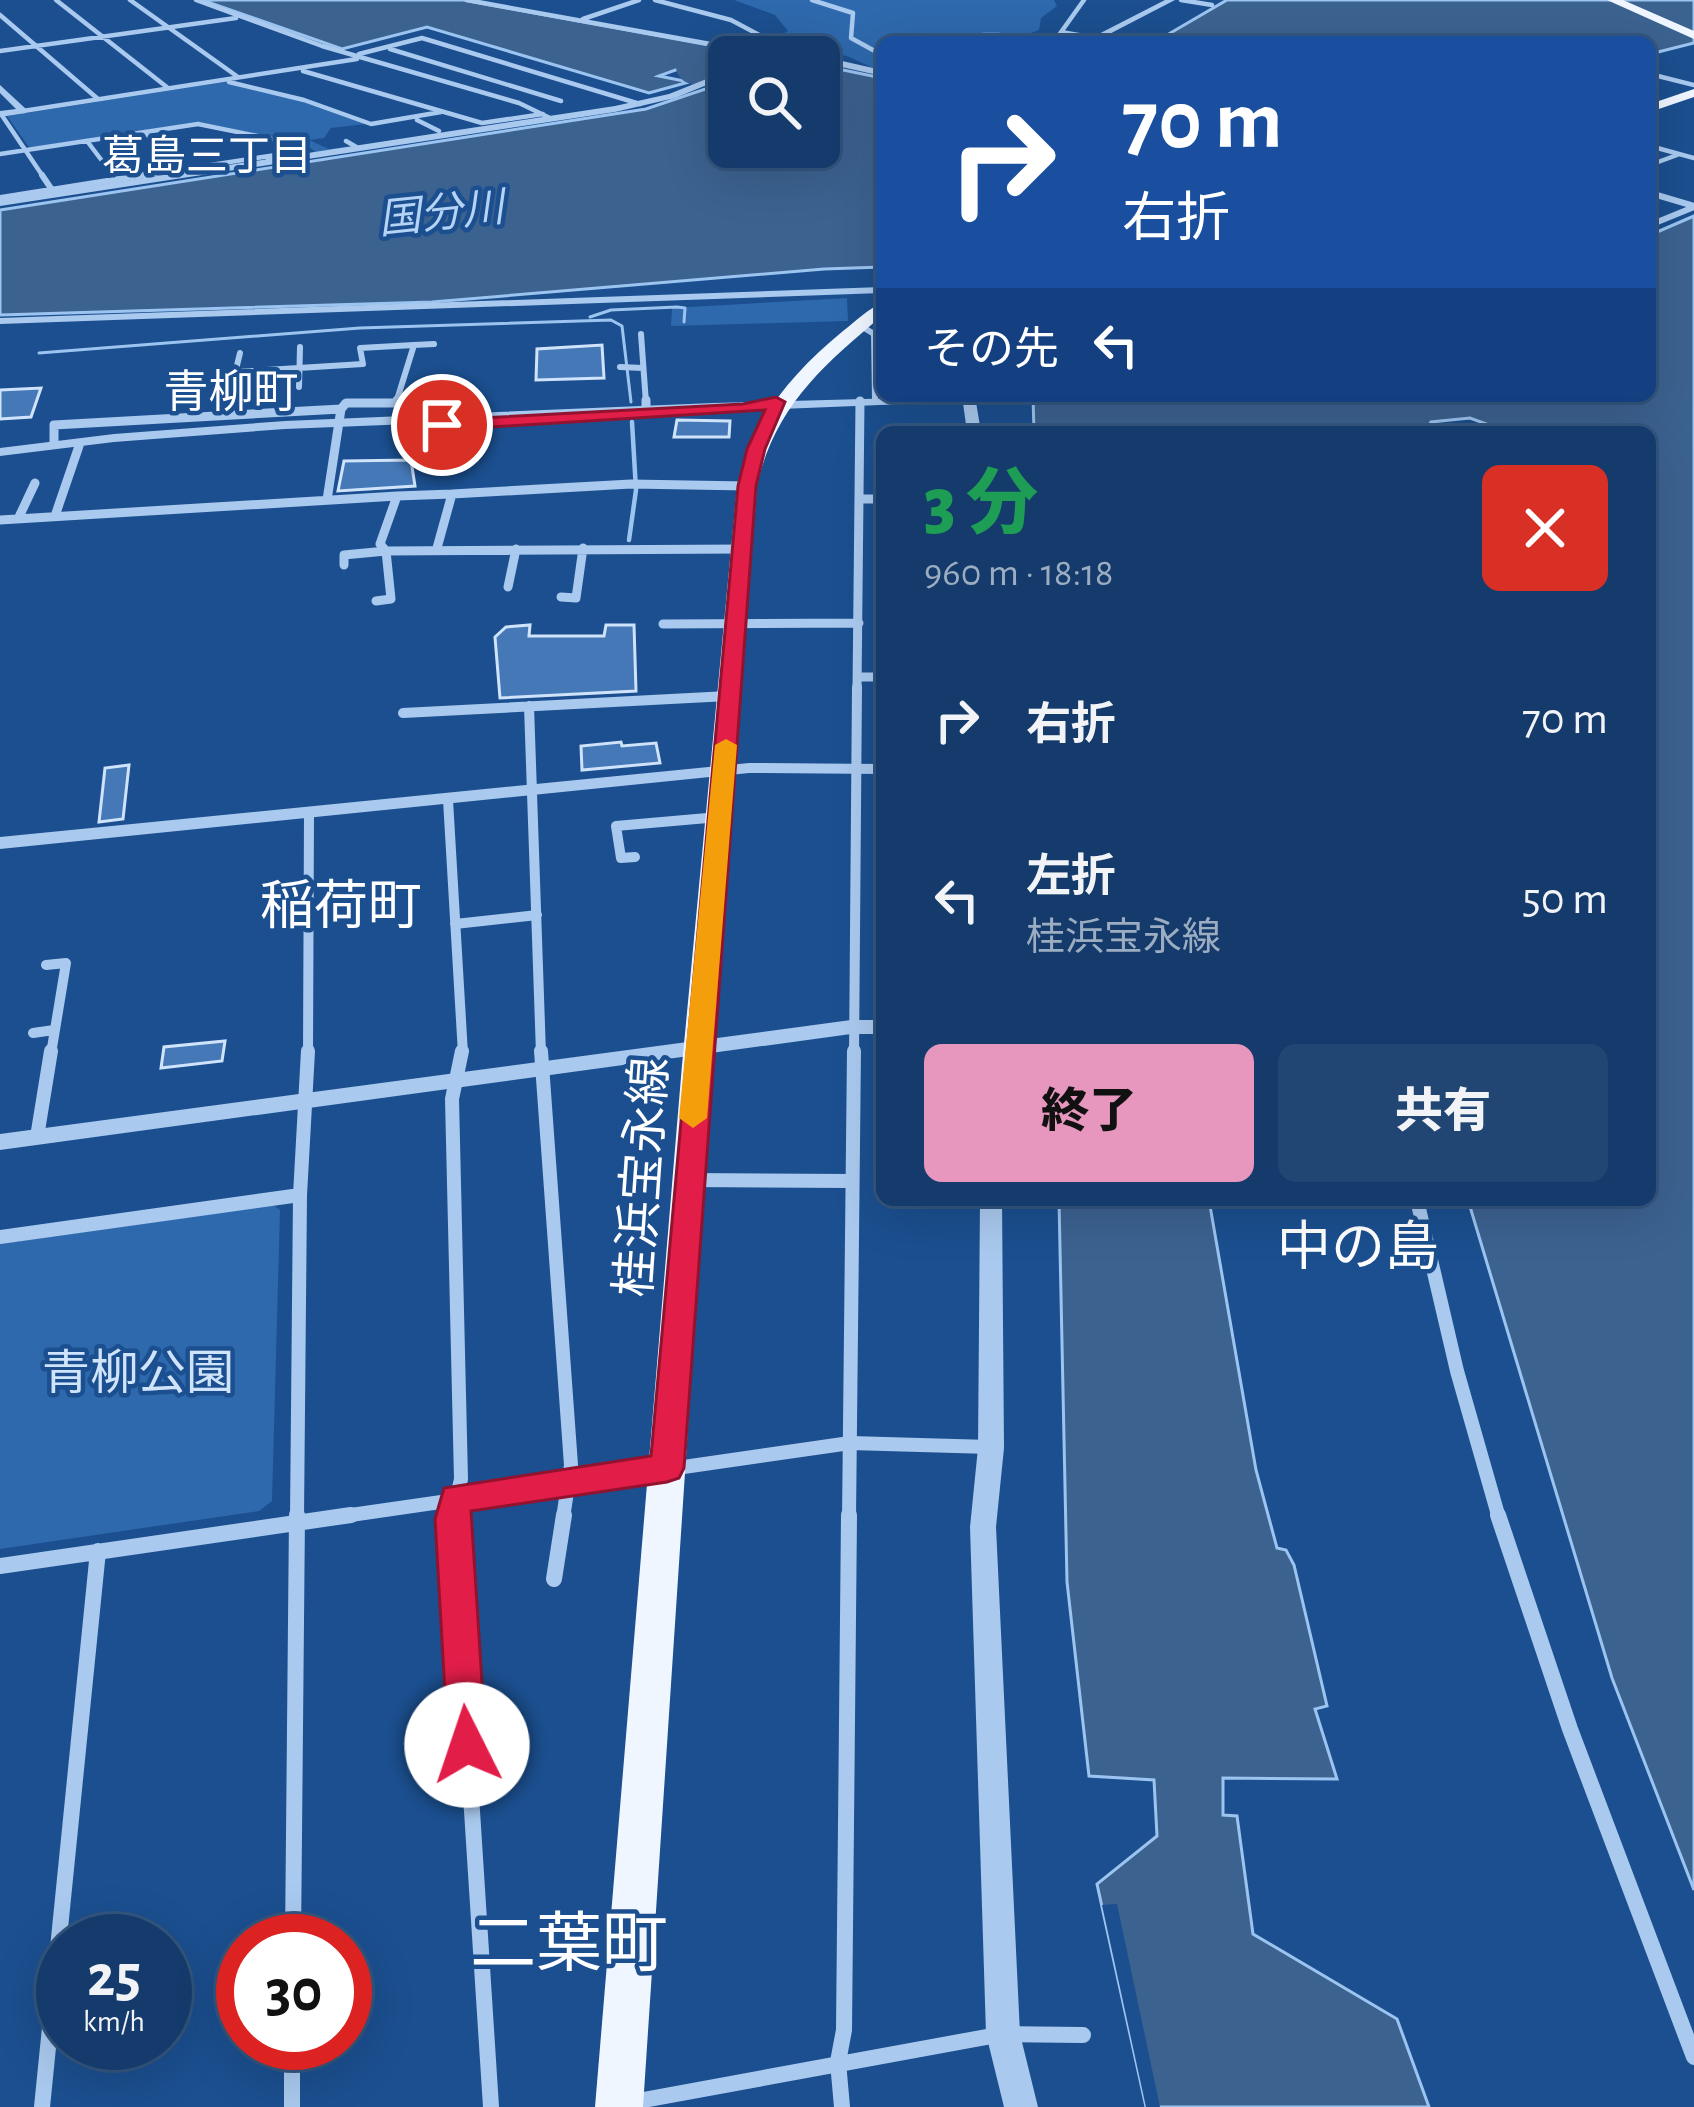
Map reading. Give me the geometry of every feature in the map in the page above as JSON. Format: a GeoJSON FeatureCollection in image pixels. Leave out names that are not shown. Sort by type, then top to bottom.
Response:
{"type":"FeatureCollection","features":[{"type":"Feature","properties":{"kind":"main road"},"geometry":{"type":"LineString","coordinates":[[1613,0],[1694,35]]}},
{"type":"Feature","properties":{"kind":"main road"},"geometry":{"type":"LineString","coordinates":[[1656,103],[1694,88]]}},
{"type":"Feature","properties":{"kind":"main road","name":"桂浜宝永線"},"geometry":{"type":"LineString","coordinates":[[614,2106],[747,486],[776,402],[876,311]]}},
{"type":"Feature","properties":{"kind":"street"},"geometry":{"type":"LineString","coordinates":[[56,0],[168,88]]}},
{"type":"Feature","properties":{"kind":"street"},"geometry":{"type":"LineString","coordinates":[[130,0],[238,77]]}},
{"type":"Feature","properties":{"kind":"street"},"geometry":{"type":"LineString","coordinates":[[196,0],[547,116]]}},
{"type":"Feature","properties":{"kind":"street"},"geometry":{"type":"LineString","coordinates":[[467,0],[708,44]]}},
{"type":"Feature","properties":{"kind":"street"},"geometry":{"type":"LineString","coordinates":[[576,21],[639,0]]}},
{"type":"Feature","properties":{"kind":"street"},"geometry":{"type":"LineString","coordinates":[[655,0],[746,27],[761,36]]}},
{"type":"Feature","properties":{"kind":"street"},"geometry":{"type":"LineString","coordinates":[[812,0],[854,13],[851,38],[876,52]]}},
{"type":"Feature","properties":{"kind":"street"},"geometry":{"type":"LineString","coordinates":[[1056,36],[1084,0]]}},
{"type":"Feature","properties":{"kind":"street"},"geometry":{"type":"LineString","coordinates":[[1099,36],[1171,0]]}},
{"type":"Feature","properties":{"kind":"street"},"geometry":{"type":"LineString","coordinates":[[1181,0],[1212,4]]}},
{"type":"Feature","properties":{"kind":"street"},"geometry":{"type":"LineString","coordinates":[[0,15],[98,99]]}},
{"type":"Feature","properties":{"kind":"street"},"geometry":{"type":"LineString","coordinates":[[179,15],[191,24]]}},
{"type":"Feature","properties":{"kind":"street"},"geometry":{"type":"LineString","coordinates":[[0,51],[242,17]]}},
{"type":"Feature","properties":{"kind":"street"},"geometry":{"type":"LineString","coordinates":[[746,27],[758,26]]}},
{"type":"Feature","properties":{"kind":"street"},"geometry":{"type":"LineString","coordinates":[[1061,32],[1076,36]]}},
{"type":"Feature","properties":{"kind":"street"},"geometry":{"type":"LineString","coordinates":[[406,34],[640,104]]}},
{"type":"Feature","properties":{"kind":"street"},"geometry":{"type":"LineString","coordinates":[[355,56],[422,38]]}},
{"type":"Feature","properties":{"kind":"street"},"geometry":{"type":"LineString","coordinates":[[386,47],[561,101]]}},
{"type":"Feature","properties":{"kind":"street"},"geometry":{"type":"LineString","coordinates":[[52,190],[0,114],[364,58]]}},
{"type":"Feature","properties":{"kind":"street"},"geometry":{"type":"LineString","coordinates":[[436,79],[501,62]]}},
{"type":"Feature","properties":{"kind":"street"},"geometry":{"type":"LineString","coordinates":[[840,63],[876,72]]}},
{"type":"Feature","properties":{"kind":"street"},"geometry":{"type":"LineString","coordinates":[[324,64],[344,71]]}},
{"type":"Feature","properties":{"kind":"street"},"geometry":{"type":"LineString","coordinates":[[296,68],[482,123],[547,116]]}},
{"type":"Feature","properties":{"kind":"street"},"geometry":{"type":"LineString","coordinates":[[1656,76],[1694,88]]}},
{"type":"Feature","properties":{"kind":"street"},"geometry":{"type":"LineString","coordinates":[[223,80],[304,100],[371,124],[442,112]]}},
{"type":"Feature","properties":{"kind":"street"},"geometry":{"type":"LineString","coordinates":[[0,200],[640,104],[708,81]]}},
{"type":"Feature","properties":{"kind":"street"},"geometry":{"type":"LineString","coordinates":[[0,88],[23,111]]}},
{"type":"Feature","properties":{"kind":"street"},"geometry":{"type":"LineString","coordinates":[[535,109],[597,91]]}},
{"type":"Feature","properties":{"kind":"street"},"geometry":{"type":"LineString","coordinates":[[416,120],[440,131]]}},
{"type":"Feature","properties":{"kind":"street"},"geometry":{"type":"LineString","coordinates":[[0,154],[198,124],[302,145],[307,150]]}},
{"type":"Feature","properties":{"kind":"street"},"geometry":{"type":"LineString","coordinates":[[145,132],[179,170]]}},
{"type":"Feature","properties":{"kind":"street"},"geometry":{"type":"LineString","coordinates":[[87,141],[116,180]]}},
{"type":"Feature","properties":{"kind":"street"},"geometry":{"type":"LineString","coordinates":[[346,141],[358,148]]}},
{"type":"Feature","properties":{"kind":"street"},"geometry":{"type":"LineString","coordinates":[[1656,148],[1694,158]]}},
{"type":"Feature","properties":{"kind":"street"},"geometry":{"type":"LineString","coordinates":[[244,166],[307,150]]}},
{"type":"Feature","properties":{"kind":"street"},"geometry":{"type":"LineString","coordinates":[[0,200],[307,150]]}},
{"type":"Feature","properties":{"kind":"street"},"geometry":{"type":"LineString","coordinates":[[1656,163],[1679,154]]}},
{"type":"Feature","properties":{"kind":"street"},"geometry":{"type":"LineString","coordinates":[[1656,195],[1694,206]]}},
{"type":"Feature","properties":{"kind":"street"},"geometry":{"type":"LineString","coordinates":[[1656,222],[1694,206]]}},
{"type":"Feature","properties":{"kind":"street"},"geometry":{"type":"LineString","coordinates":[[91,320],[363,317],[527,308]]}},
{"type":"Feature","properties":{"kind":"street"},"geometry":{"type":"LineString","coordinates":[[0,324],[876,310]]}},
{"type":"Feature","properties":{"kind":"street"},"geometry":{"type":"LineString","coordinates":[[842,2107],[838,2062],[844,2030],[850,1027],[860,499],[876,318]]}},
{"type":"Feature","properties":{"kind":"street"},"geometry":{"type":"LineString","coordinates":[[641,334],[646,407]]}},
{"type":"Feature","properties":{"kind":"street"},"geometry":{"type":"LineString","coordinates":[[364,377],[361,348],[434,344]]}},
{"type":"Feature","properties":{"kind":"street"},"geometry":{"type":"LineString","coordinates":[[396,403],[414,345]]}},
{"type":"Feature","properties":{"kind":"street"},"geometry":{"type":"LineString","coordinates":[[299,387],[300,347]]}},
{"type":"Feature","properties":{"kind":"street"},"geometry":{"type":"LineString","coordinates":[[240,352],[232,386],[248,385]]}},
{"type":"Feature","properties":{"kind":"street"},"geometry":{"type":"LineString","coordinates":[[235,372],[362,364]]}},
{"type":"Feature","properties":{"kind":"street"},"geometry":{"type":"LineString","coordinates":[[620,368],[643,368]]}},
{"type":"Feature","properties":{"kind":"street"},"geometry":{"type":"LineString","coordinates":[[0,455],[54,443],[341,420],[876,400]]}},
{"type":"Feature","properties":{"kind":"street"},"geometry":{"type":"LineString","coordinates":[[327,500],[346,403],[454,402],[460,406],[460,417]]}},
{"type":"Feature","properties":{"kind":"street"},"geometry":{"type":"LineString","coordinates":[[0,455],[341,420],[722,411],[776,402]]}},
{"type":"Feature","properties":{"kind":"street"},"geometry":{"type":"LineString","coordinates":[[55,516],[80,446]]}},
{"type":"Feature","properties":{"kind":"street"},"geometry":{"type":"LineString","coordinates":[[19,519],[35,483]]}},
{"type":"Feature","properties":{"kind":"street"},"geometry":{"type":"LineString","coordinates":[[0,520],[635,484],[747,486]]}},
{"type":"Feature","properties":{"kind":"street"},"geometry":{"type":"LineString","coordinates":[[437,548],[452,494]]}},
{"type":"Feature","properties":{"kind":"street"},"geometry":{"type":"LineString","coordinates":[[376,601],[391,599],[386,551],[380,544],[397,496]]}},
{"type":"Feature","properties":{"kind":"street"},"geometry":{"type":"LineString","coordinates":[[860,499],[876,499]]}},
{"type":"Feature","properties":{"kind":"street"},"geometry":{"type":"LineString","coordinates":[[344,565],[344,554],[437,548],[744,549]]}},
{"type":"Feature","properties":{"kind":"street"},"geometry":{"type":"LineString","coordinates":[[561,597],[576,598],[583,548]]}},
{"type":"Feature","properties":{"kind":"street"},"geometry":{"type":"LineString","coordinates":[[508,586],[517,549]]}},
{"type":"Feature","properties":{"kind":"street"},"geometry":{"type":"LineString","coordinates":[[663,624],[859,623]]}},
{"type":"Feature","properties":{"kind":"street"},"geometry":{"type":"LineString","coordinates":[[858,677],[876,677]]}},
{"type":"Feature","properties":{"kind":"street"},"geometry":{"type":"LineString","coordinates":[[403,713],[730,696]]}},
{"type":"Feature","properties":{"kind":"street"},"geometry":{"type":"LineString","coordinates":[[529,706],[542,1069],[571,1465],[554,1579]]}},
{"type":"Feature","properties":{"kind":"street"},"geometry":{"type":"LineString","coordinates":[[0,844],[725,770],[876,770]]}},
{"type":"Feature","properties":{"kind":"street"},"geometry":{"type":"LineString","coordinates":[[448,800],[463,1062],[452,1099],[461,1479],[452,1519],[491,2107]]}},
{"type":"Feature","properties":{"kind":"street"},"geometry":{"type":"LineString","coordinates":[[293,1914],[309,813]]}},
{"type":"Feature","properties":{"kind":"street"},"geometry":{"type":"LineString","coordinates":[[635,857],[621,858],[616,826],[720,817]]}},
{"type":"Feature","properties":{"kind":"street"},"geometry":{"type":"LineString","coordinates":[[455,924],[536,915]]}},
{"type":"Feature","properties":{"kind":"street"},"geometry":{"type":"LineString","coordinates":[[37,1137],[66,962],[46,965]]}},
{"type":"Feature","properties":{"kind":"street"},"geometry":{"type":"LineString","coordinates":[[0,1142],[876,1027]]}},
{"type":"Feature","properties":{"kind":"street"},"geometry":{"type":"LineString","coordinates":[[33,1033],[54,1030]]}},
{"type":"Feature","properties":{"kind":"street"},"geometry":{"type":"LineString","coordinates":[[688,1180],[850,1181]]}},
{"type":"Feature","properties":{"kind":"street"},"geometry":{"type":"LineString","coordinates":[[0,1237],[300,1195]]}},
{"type":"Feature","properties":{"kind":"street"},"geometry":{"type":"LineString","coordinates":[[991,1206],[991,1448],[982,1527],[1003,2035],[1021,2107]]}},
{"type":"Feature","properties":{"kind":"street"},"geometry":{"type":"LineString","coordinates":[[1418,1206],[1463,1395],[1531,1615],[1694,2057]]}},
{"type":"Feature","properties":{"kind":"street"},"geometry":{"type":"LineString","coordinates":[[0,1566],[850,1443],[991,1448]]}},
{"type":"Feature","properties":{"kind":"street"},"geometry":{"type":"LineString","coordinates":[[42,2107],[98,1551]]}},
{"type":"Feature","properties":{"kind":"street"},"geometry":{"type":"LineString","coordinates":[[614,2106],[1003,2035],[1083,2035]]}},
{"type":"Feature","properties":{"kind":"street"},"geometry":{"type":"LineString","coordinates":[[292,2070],[292,2107]]}},
{"type":"Feature","properties":{"kind":"green space"},"geometry":{"type":"Polygon","coordinates":[[[734,0],[1054,0],[1057,6],[1041,18],[1039,30],[1022,36],[876,36],[876,69],[840,55],[840,36],[781,35],[788,31],[775,15],[734,0]]]}},
{"type":"Feature","properties":{"kind":"green space"},"geometry":{"type":"Polygon","coordinates":[[[224,82],[302,101],[366,124],[331,128],[324,138],[309,140],[329,149],[351,146],[317,153],[305,144],[199,122],[29,147],[7,116],[224,82]]]}},
{"type":"Feature","properties":{"kind":"green space"},"geometry":{"type":"Polygon","coordinates":[[[847,298],[848,321],[671,326],[672,308],[847,298]]]}},
{"type":"Feature","properties":{"kind":"green space","name":"青柳公園"},"geometry":{"type":"Polygon","coordinates":[[[273,1205],[280,1210],[272,1501],[259,1511],[0,1549],[0,1244],[273,1205]]]}},
{"type":"Feature","properties":{"kind":"water"},"geometry":{"type":"Polygon","coordinates":[[[202,0],[463,0],[708,45],[708,63],[659,76],[689,82],[649,93],[427,27],[342,49],[202,0]]]}},
{"type":"Feature","properties":{"kind":"water"},"geometry":{"type":"Polygon","coordinates":[[[1227,0],[1694,0],[1694,43],[1656,52],[1656,36],[1165,36],[1227,0]]]}},
{"type":"Feature","properties":{"kind":"water","name":"国分川"},"geometry":{"type":"Polygon","coordinates":[[[840,69],[876,77],[876,267],[432,302],[0,315],[0,210],[646,109],[708,88],[708,168],[840,168],[840,69]]]}},
{"type":"Feature","properties":{"kind":"water"},"geometry":{"type":"Polygon","coordinates":[[[1694,216],[1694,1890],[1612,1678],[1470,1206],[1656,1206],[1656,426],[1492,426],[1470,418],[1429,426],[1034,426],[1033,402],[1656,402],[1656,232],[1694,216]]]}},
{"type":"Feature","properties":{"kind":"water"},"geometry":{"type":"Polygon","coordinates":[[[1059,1206],[1210,1206],[1256,1470],[1277,1548],[1286,1550],[1294,1565],[1327,1706],[1315,1709],[1337,1779],[1223,1778],[1223,1815],[1237,1816],[1253,1934],[1397,2019],[1429,2107],[1146,2107],[1097,1884],[1157,1836],[1154,1780],[1089,1776],[1067,1582],[1059,1206]]]}},
{"type":"Feature","properties":{"kind":"pier"},"geometry":{"type":"Polygon","coordinates":[[[1117,1904],[1160,2107],[1146,2107],[1102,1905],[1117,1904]]]}},
{"type":"Feature","properties":{"kind":"building"},"geometry":{"type":"Polygon","coordinates":[[[602,345],[604,378],[536,380],[537,349],[602,345]]]}},
{"type":"Feature","properties":{"kind":"building"},"geometry":{"type":"Polygon","coordinates":[[[41,388],[31,417],[0,419],[0,390],[41,388]]]}},
{"type":"Feature","properties":{"kind":"building"},"geometry":{"type":"Polygon","coordinates":[[[677,420],[730,421],[729,437],[674,437],[677,420]]]}},
{"type":"Feature","properties":{"kind":"building"},"geometry":{"type":"Polygon","coordinates":[[[411,460],[415,486],[338,491],[344,461],[411,460]]]}},
{"type":"Feature","properties":{"kind":"building"},"geometry":{"type":"Polygon","coordinates":[[[530,625],[529,636],[604,636],[606,625],[634,625],[636,691],[500,698],[495,637],[506,627],[530,625]]]}},
{"type":"Feature","properties":{"kind":"building"},"geometry":{"type":"Polygon","coordinates":[[[621,742],[622,746],[656,743],[660,763],[582,770],[581,746],[621,742]]]}},
{"type":"Feature","properties":{"kind":"building"},"geometry":{"type":"Polygon","coordinates":[[[129,765],[123,819],[99,822],[105,768],[129,765]]]}},
{"type":"Feature","properties":{"kind":"building"},"geometry":{"type":"Polygon","coordinates":[[[225,1041],[222,1061],[161,1068],[164,1047],[225,1041]]]}},
{"type":"Feature","properties":{"kind":"waterway"},"geometry":{"type":"LineString","coordinates":[[694,66],[699,66]]}},
{"type":"Feature","properties":{"kind":"waterway"},"geometry":{"type":"LineString","coordinates":[[590,317],[611,310],[677,307],[685,308],[684,322]]}},
{"type":"Feature","properties":{"kind":"waterway"},"geometry":{"type":"LineString","coordinates":[[39,353],[360,328],[611,320],[622,326],[631,402]]}},
{"type":"Feature","properties":{"kind":"waterway"},"geometry":{"type":"LineString","coordinates":[[629,540],[636,490],[632,422]]}},
{"type":"Feature","properties":{"kind":"slow traffic"},"geometry":{"type":"LineString","coordinates":[[693,1118],[726,745]]}},
{"type":"Feature","properties":{"kind":"district","name":"葛島三丁目"},"geometry":{"type":"Point","coordinates":[207,155]}},
{"type":"Feature","properties":{"kind":"district","name":"青柳町"},"geometry":{"type":"Point","coordinates":[231,391]}},
{"type":"Feature","properties":{"kind":"district","name":"稲荷町"},"geometry":{"type":"Point","coordinates":[341,905]}},
{"type":"Feature","properties":{"kind":"district","name":"中の島"},"geometry":{"type":"Point","coordinates":[1358,1246]}},
{"type":"Feature","properties":{"kind":"district","name":"二葉町"},"geometry":{"type":"Point","coordinates":[569,1943]}},
{"type":"Feature","properties":{"kind":"route"},"geometry":{"type":"LineString","coordinates":[[442,425],[743,409],[776,402],[747,486],[667,1468],[457,1499],[452,1519],[467,1745]]}}]}
